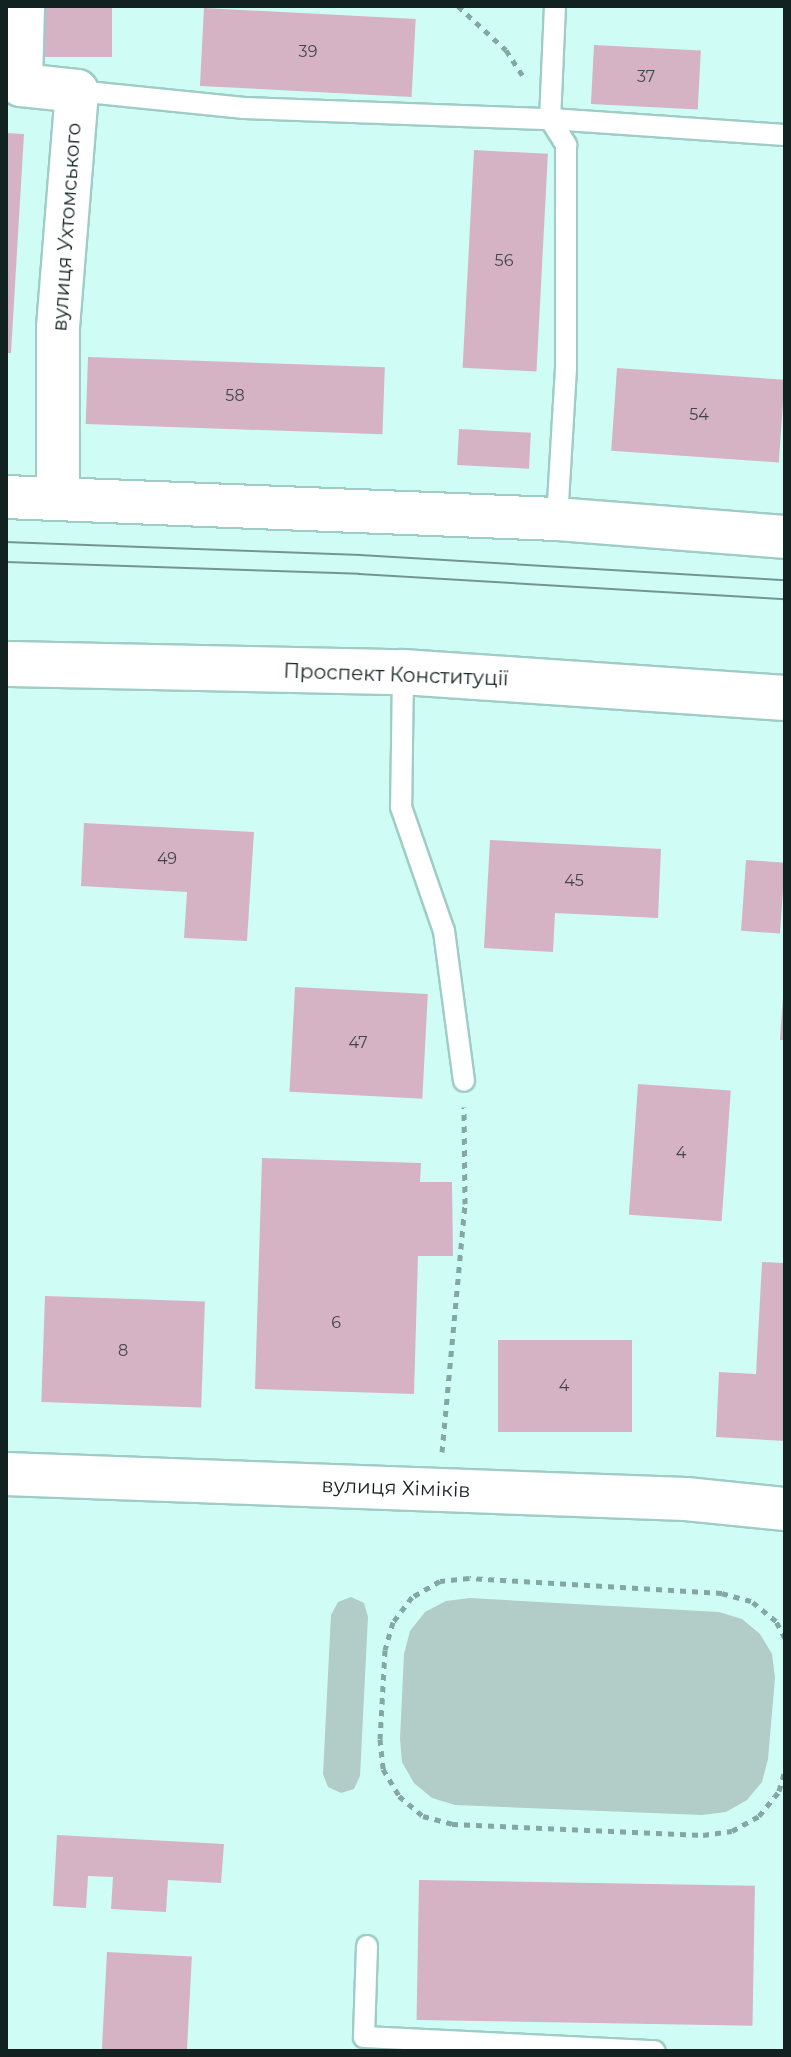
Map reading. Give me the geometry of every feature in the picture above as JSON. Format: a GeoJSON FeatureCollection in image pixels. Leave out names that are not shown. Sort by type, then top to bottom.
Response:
{"type":"FeatureCollection","features":[{"type":"Feature","properties":{"kind":"street"},"geometry":{"type":"LineString","coordinates":[[23,6],[21,85],[77,91]]}},
{"type":"Feature","properties":{"kind":"street","name":"вулиця Ухтомського"},"geometry":{"type":"LineString","coordinates":[[58,497],[58,328],[77,91]]}},
{"type":"Feature","properties":{"kind":"street"},"geometry":{"type":"LineString","coordinates":[[6,497],[557,519],[785,537]]}},
{"type":"Feature","properties":{"kind":"street","name":"Проспект Конституції"},"geometry":{"type":"LineString","coordinates":[[6,664],[403,672],[785,698]]}},
{"type":"Feature","properties":{"kind":"street","name":"вулиця Хіміків"},"geometry":{"type":"LineString","coordinates":[[6,1474],[686,1499],[785,1509]]}},
{"type":"Feature","properties":{"kind":"lane"},"geometry":{"type":"LineString","coordinates":[[555,6],[550,119],[566,145],[566,368],[557,519]]}},
{"type":"Feature","properties":{"kind":"lane"},"geometry":{"type":"LineString","coordinates":[[77,91],[244,108],[550,119],[785,135]]}},
{"type":"Feature","properties":{"kind":"lane"},"geometry":{"type":"LineString","coordinates":[[403,672],[401,807],[444,931],[464,1081]]}},
{"type":"Feature","properties":{"kind":"lane"},"geometry":{"type":"LineString","coordinates":[[367,1946],[364,2037],[655,2051]]}},
{"type":"Feature","properties":{"kind":"path"},"geometry":{"type":"LineString","coordinates":[[458,6],[506,50],[550,119]]}},
{"type":"Feature","properties":{"kind":"path"},"geometry":{"type":"LineString","coordinates":[[439,1489],[465,1204],[464,1081]]}},
{"type":"Feature","properties":{"kind":"path"},"geometry":{"type":"LineString","coordinates":[[785,1638],[776,1621],[751,1601],[722,1593],[469,1578],[440,1581],[412,1597],[393,1622],[385,1650],[380,1739],[383,1769],[399,1796],[423,1816],[452,1824],[703,1835],[732,1831],[759,1816],[779,1791],[785,1770]]}},
{"type":"Feature","properties":{"kind":"shaded area"},"geometry":{"type":"Polygon","coordinates":[[[351,1597],[364,1603],[368,1617],[360,1776],[354,1789],[341,1793],[328,1787],[323,1774],[331,1615],[338,1602],[351,1597]]]}},
{"type":"Feature","properties":{"kind":"shaded area"},"geometry":{"type":"Polygon","coordinates":[[[470,1598],[719,1612],[742,1619],[760,1634],[772,1654],[775,1678],[768,1759],[762,1782],[747,1800],[726,1812],[702,1815],[455,1805],[432,1798],[414,1783],[402,1762],[400,1739],[404,1654],[410,1631],[425,1612],[446,1601],[470,1598]]]}},
{"type":"Feature","properties":{"kind":"building"},"geometry":{"type":"Polygon","coordinates":[[[35,6],[112,6],[112,57],[35,57],[35,6]]]}},
{"type":"Feature","properties":{"kind":"building"},"geometry":{"type":"Polygon","coordinates":[[[204,8],[416,19],[412,97],[200,86],[204,8]]]}},
{"type":"Feature","properties":{"kind":"building"},"geometry":{"type":"Polygon","coordinates":[[[594,45],[701,51],[698,110],[591,104],[594,45]]]}},
{"type":"Feature","properties":{"kind":"building"},"geometry":{"type":"Polygon","coordinates":[[[6,133],[24,134],[11,353],[6,353],[6,133]]]}},
{"type":"Feature","properties":{"kind":"building"},"geometry":{"type":"Polygon","coordinates":[[[474,150],[548,154],[536,372],[463,368],[474,150]]]}},
{"type":"Feature","properties":{"kind":"building"},"geometry":{"type":"Polygon","coordinates":[[[88,357],[385,367],[382,434],[86,424],[88,357]]]}},
{"type":"Feature","properties":{"kind":"building"},"geometry":{"type":"Polygon","coordinates":[[[617,368],[785,380],[779,463],[611,451],[617,368]]]}},
{"type":"Feature","properties":{"kind":"building"},"geometry":{"type":"Polygon","coordinates":[[[459,429],[531,433],[529,469],[457,465],[459,429]]]}},
{"type":"Feature","properties":{"kind":"building"},"geometry":{"type":"Polygon","coordinates":[[[84,823],[254,832],[247,941],[184,938],[187,892],[81,886],[84,823]]]}},
{"type":"Feature","properties":{"kind":"building"},"geometry":{"type":"Polygon","coordinates":[[[490,840],[661,849],[658,918],[555,913],[553,952],[484,948],[490,840]]]}},
{"type":"Feature","properties":{"kind":"building"},"geometry":{"type":"Polygon","coordinates":[[[746,860],[785,863],[780,934],[741,931],[746,860]]]}},
{"type":"Feature","properties":{"kind":"building"},"geometry":{"type":"Polygon","coordinates":[[[295,987],[428,994],[422,1099],[290,1092],[295,987]]]}},
{"type":"Feature","properties":{"kind":"building"},"geometry":{"type":"Polygon","coordinates":[[[783,997],[785,1040],[780,1040],[783,997]]]}},
{"type":"Feature","properties":{"kind":"building"},"geometry":{"type":"Polygon","coordinates":[[[638,1084],[731,1090],[722,1221],[629,1215],[638,1084]]]}},
{"type":"Feature","properties":{"kind":"building"},"geometry":{"type":"Polygon","coordinates":[[[262,1158],[421,1163],[420,1182],[452,1182],[453,1256],[418,1256],[414,1394],[255,1389],[262,1158]]]}},
{"type":"Feature","properties":{"kind":"building"},"geometry":{"type":"Polygon","coordinates":[[[762,1262],[785,1263],[785,1441],[716,1437],[719,1372],[756,1374],[762,1262]]]}},
{"type":"Feature","properties":{"kind":"building"},"geometry":{"type":"Polygon","coordinates":[[[45,1296],[205,1302],[201,1408],[41,1402],[45,1296]]]}},
{"type":"Feature","properties":{"kind":"building"},"geometry":{"type":"Polygon","coordinates":[[[498,1340],[632,1340],[632,1432],[498,1432],[498,1340]]]}},
{"type":"Feature","properties":{"kind":"building"},"geometry":{"type":"Polygon","coordinates":[[[57,1835],[224,1844],[221,1883],[168,1880],[166,1912],[111,1909],[113,1877],[88,1876],[86,1908],[53,1906],[57,1835]]]}},
{"type":"Feature","properties":{"kind":"building"},"geometry":{"type":"Polygon","coordinates":[[[419,1880],[755,1886],[753,2026],[417,2020],[419,1880]]]}},
{"type":"Feature","properties":{"kind":"building"},"geometry":{"type":"Polygon","coordinates":[[[107,1952],[192,1956],[187,2051],[102,2051],[107,1952]]]}},
{"type":"Feature","properties":{"kind":"tram line"},"geometry":{"type":"LineString","coordinates":[[6,542],[360,555],[785,580]]}},
{"type":"Feature","properties":{"kind":"tram line"},"geometry":{"type":"LineString","coordinates":[[6,562],[359,574],[785,599]]}}]}
